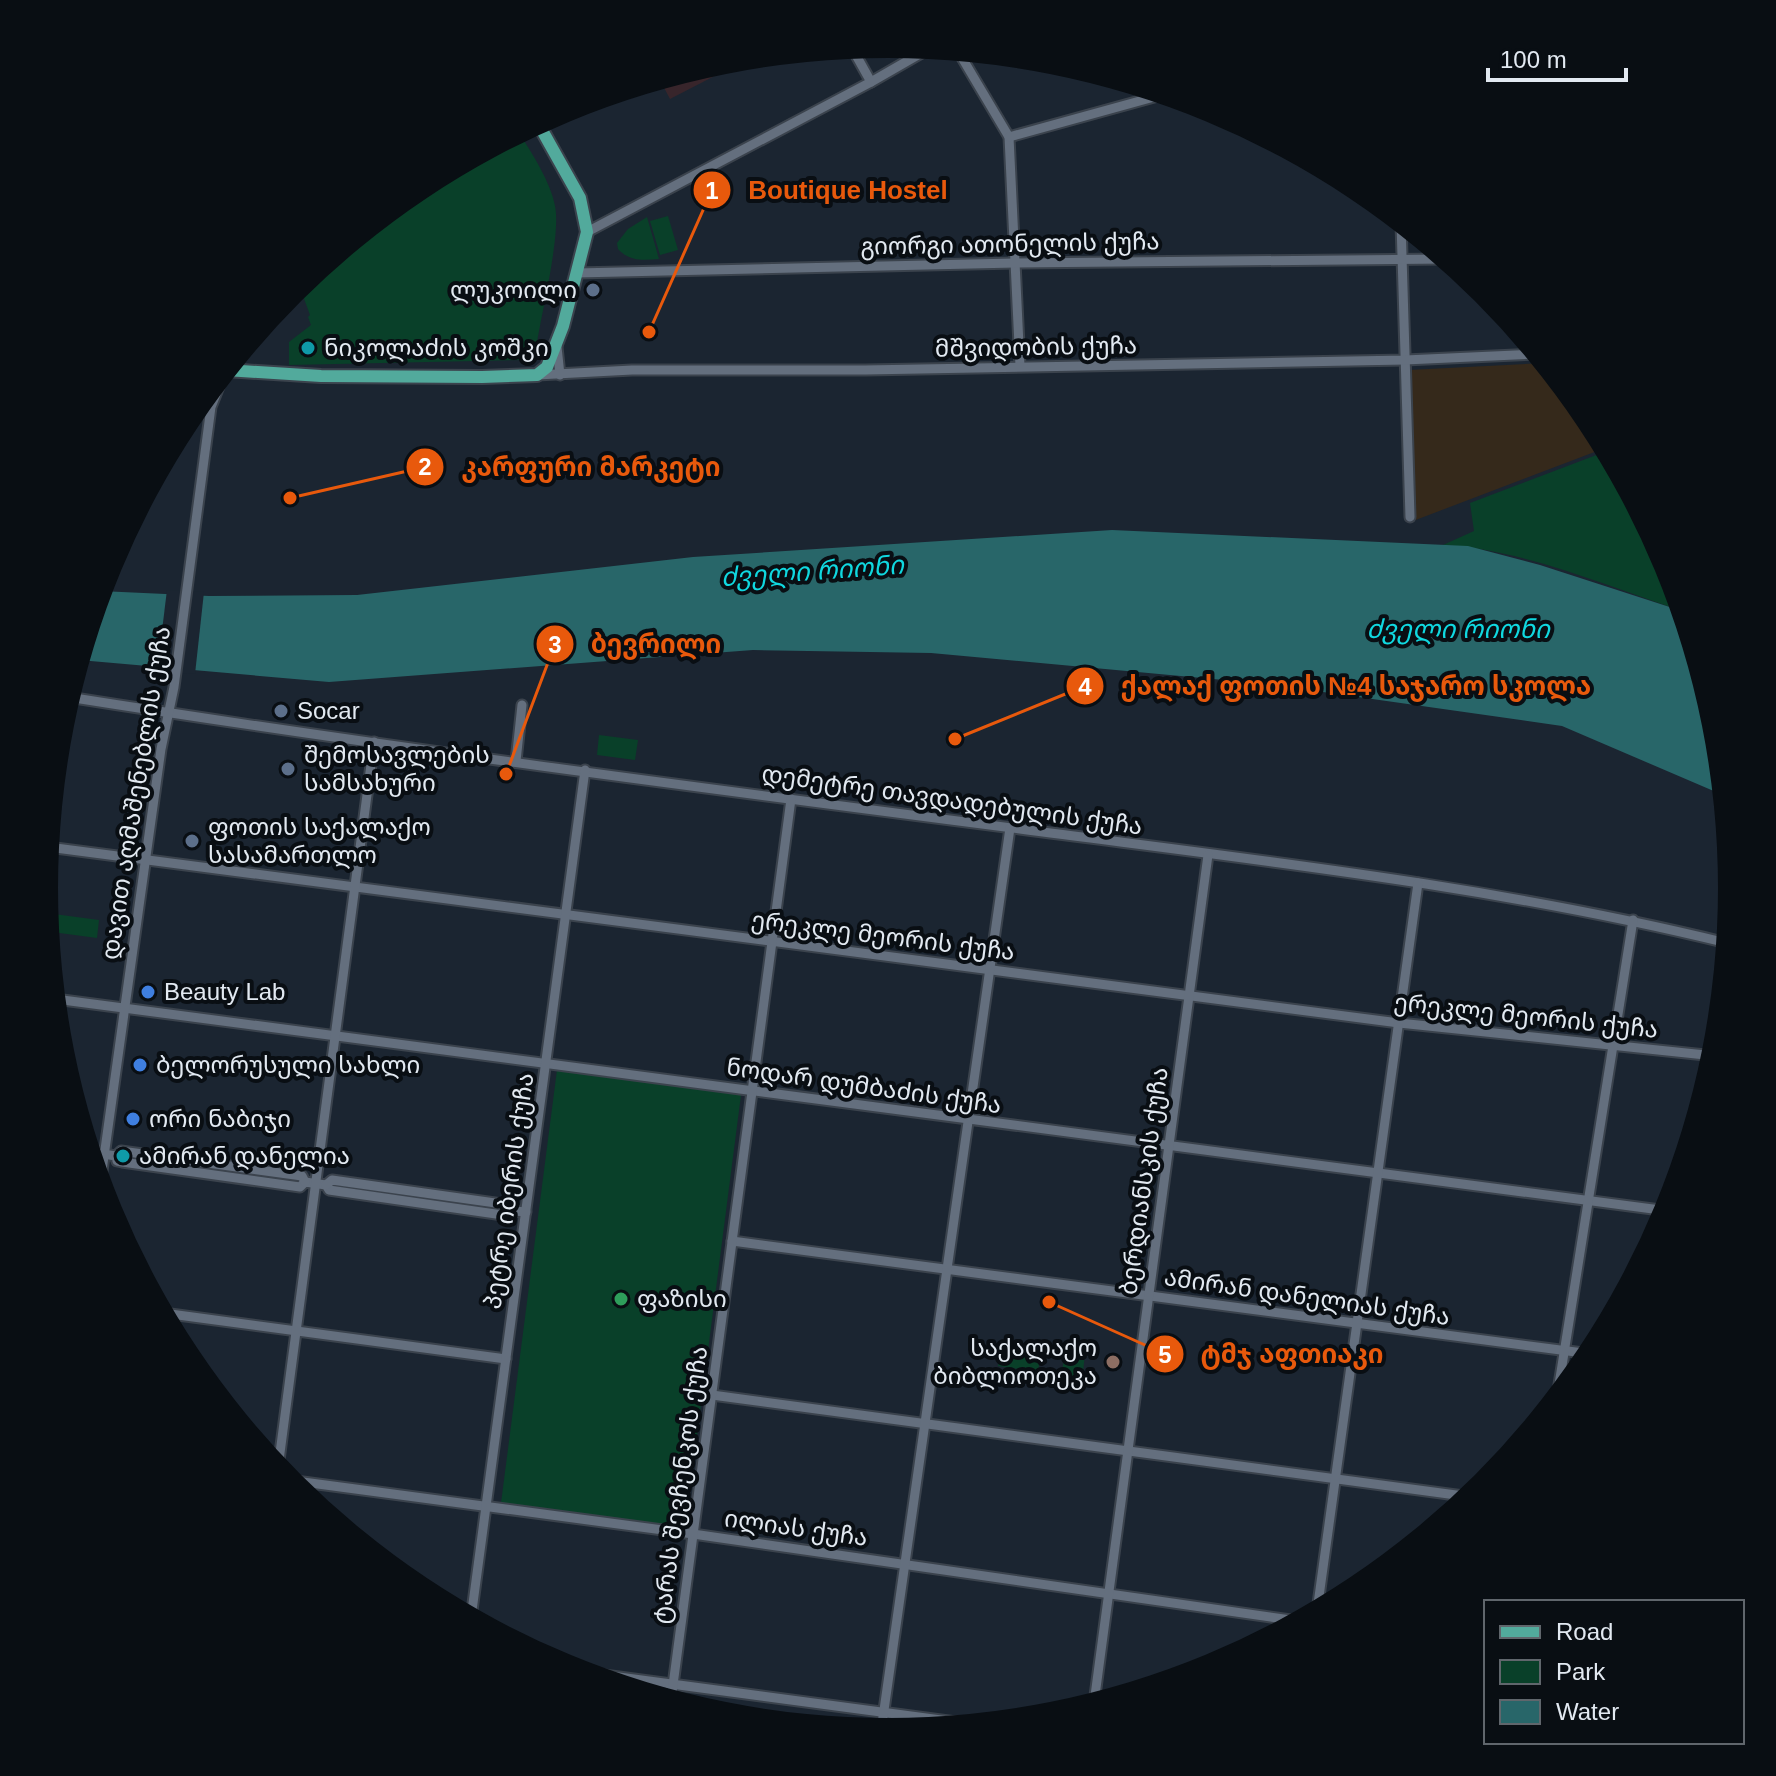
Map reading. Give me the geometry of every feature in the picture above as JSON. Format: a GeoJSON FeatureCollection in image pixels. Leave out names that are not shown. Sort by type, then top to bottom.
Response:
{"type":"FeatureCollection","features":[{"type":"Feature","properties":{"kind":"main road"},"geometry":{"type":"LineString","coordinates":[[239,371],[321,376],[537,375],[547,367],[557,347],[587,232],[580,198],[544,133]]}},
{"type":"Feature","properties":{"kind":"street"},"geometry":{"type":"LineString","coordinates":[[858,59],[871,82]]}},
{"type":"Feature","properties":{"kind":"street"},"geometry":{"type":"LineString","coordinates":[[587,232],[911,59]]}},
{"type":"Feature","properties":{"kind":"street"},"geometry":{"type":"LineString","coordinates":[[965,62],[1009,137],[1020,366]]}},
{"type":"Feature","properties":{"kind":"street"},"geometry":{"type":"LineString","coordinates":[[1009,137],[1146,99]]}},
{"type":"Feature","properties":{"kind":"street"},"geometry":{"type":"LineString","coordinates":[[1401,237],[1410,517]]}},
{"type":"Feature","properties":{"kind":"street","name":"გიორგი ათონელის ქუჩა"},"geometry":{"type":"LineString","coordinates":[[576,273],[1015,263],[1429,259]]}},
{"type":"Feature","properties":{"kind":"street"},"geometry":{"type":"LineString","coordinates":[[557,347],[560,375]]}},
{"type":"Feature","properties":{"kind":"street","name":"მშვიდობის ქუჩა"},"geometry":{"type":"LineString","coordinates":[[537,375],[632,370],[865,370],[1405,360],[1523,355]]}},
{"type":"Feature","properties":{"kind":"street","name":"დავით აღმაშენებლის ქუჩა"},"geometry":{"type":"LineString","coordinates":[[236,376],[244,372]]}},
{"type":"Feature","properties":{"kind":"street","name":"დავით აღმაშენებლის ქუჩა"},"geometry":{"type":"LineString","coordinates":[[104,1160],[145,859],[174,687],[211,410]]}},
{"type":"Feature","properties":{"kind":"street","name":"დემეტრე თავდადებულის ქუჩა"},"geometry":{"type":"LineString","coordinates":[[80,699],[374,742],[1418,883],[1633,920],[1716,940]]}},
{"type":"Feature","properties":{"kind":"street"},"geometry":{"type":"LineString","coordinates":[[516,761],[522,705]]}},
{"type":"Feature","properties":{"kind":"street"},"geometry":{"type":"LineString","coordinates":[[280,1452],[374,742]]}},
{"type":"Feature","properties":{"kind":"street","name":"პეტრე იბერის ქუჩა"},"geometry":{"type":"LineString","coordinates":[[473,1607],[506,1359],[521,1212],[546,1064],[585,770]]}},
{"type":"Feature","properties":{"kind":"street","name":"ტარას შევჩენკოს ქუჩა"},"geometry":{"type":"LineString","coordinates":[[672,1690],[791,799]]}},
{"type":"Feature","properties":{"kind":"street"},"geometry":{"type":"LineString","coordinates":[[883,1718],[1010,828]]}},
{"type":"Feature","properties":{"kind":"street","name":"ერეკლე მეორის ქუჩა"},"geometry":{"type":"LineString","coordinates":[[59,848],[1399,1023],[1701,1054]]}},
{"type":"Feature","properties":{"kind":"street","name":"ბერდიანსკის ქუჩა"},"geometry":{"type":"LineString","coordinates":[[1096,1692],[1208,855]]}},
{"type":"Feature","properties":{"kind":"street"},"geometry":{"type":"LineString","coordinates":[[1319,1597],[1418,883]]}},
{"type":"Feature","properties":{"kind":"street"},"geometry":{"type":"LineString","coordinates":[[1561,1373],[1633,920]]}},
{"type":"Feature","properties":{"kind":"street","name":"ნოდარ დუმბაძის ქუჩა"},"geometry":{"type":"LineString","coordinates":[[66,1000],[1654,1209]]}},
{"type":"Feature","properties":{"kind":"street"},"geometry":{"type":"LineString","coordinates":[[102,1154],[116,1156],[117,1161],[122,1162],[300,1187],[316,1183],[329,1190],[480,1212],[510,1216],[521,1212]]}},
{"type":"Feature","properties":{"kind":"street","name":"ამირან დანელიას ქუჩა"},"geometry":{"type":"LineString","coordinates":[[732,1241],[1576,1352]]}},
{"type":"Feature","properties":{"kind":"street"},"geometry":{"type":"LineString","coordinates":[[176,1315],[506,1359]]}},
{"type":"Feature","properties":{"kind":"street"},"geometry":{"type":"LineString","coordinates":[[712,1395],[1454,1495]]}},
{"type":"Feature","properties":{"kind":"street","name":"ილიას ქუჩა"},"geometry":{"type":"LineString","coordinates":[[309,1483],[1281,1619]]}},
{"type":"Feature","properties":{"kind":"street"},"geometry":{"type":"LineString","coordinates":[[639,1680],[919,1717]]}},
{"type":"Feature","properties":{"kind":"shaded area"},"geometry":{"type":"Polygon","coordinates":[[[713,77],[670,99],[665,89],[713,77]]]}},
{"type":"Feature","properties":{"kind":"shaded area"},"geometry":{"type":"Polygon","coordinates":[[[1530,364],[1594,452],[1413,521],[1409,370],[1530,364]]]}},
{"type":"Feature","properties":{"kind":"green space"},"geometry":{"type":"Polygon","coordinates":[[[525,142],[550,188],[556,219],[550,273],[532,355],[524,360],[289,365],[289,342],[311,325],[304,298],[383,230],[473,169],[525,142]]]}},
{"type":"Feature","properties":{"kind":"green space"},"geometry":{"type":"Polygon","coordinates":[[[668,216],[678,250],[660,255],[650,221],[668,216]]]}},
{"type":"Feature","properties":{"kind":"green space"},"geometry":{"type":"Polygon","coordinates":[[[647,217],[659,259],[627,256],[618,249],[617,243],[628,229],[647,217]]]}},
{"type":"Feature","properties":{"kind":"green space"},"geometry":{"type":"Polygon","coordinates":[[[1596,455],[1632,521],[1669,606],[1534,561],[1503,553],[1443,545],[1474,531],[1470,503],[1596,455]]]}},
{"type":"Feature","properties":{"kind":"green space"},"geometry":{"type":"Polygon","coordinates":[[[599,735],[638,740],[635,760],[597,755],[599,735]]]}},
{"type":"Feature","properties":{"kind":"green space"},"geometry":{"type":"Polygon","coordinates":[[[59,915],[99,920],[97,938],[60,933],[59,915]]]}},
{"type":"Feature","properties":{"kind":"green space","name":"ფაზისი"},"geometry":{"type":"Polygon","coordinates":[[[557,1070],[741,1095],[685,1528],[501,1503],[557,1070]]]}},
{"type":"Feature","properties":{"kind":"green space"},"geometry":{"type":"Polygon","coordinates":[[[1066,1341],[1086,1344],[1081,1391],[1060,1388],[1066,1341]]]}},
{"type":"Feature","properties":{"kind":"green space"},"geometry":{"type":"Polygon","coordinates":[[[1001,1346],[1041,1352],[1038,1372],[998,1366],[1001,1346]]]}},
{"type":"Feature","properties":{"kind":"water","name":"ძველი რიონი"},"geometry":{"type":"Polygon","coordinates":[[[1112,530],[1468,546],[1540,565],[1669,607],[1690,673],[1712,790],[1562,726],[1267,684],[931,653],[753,650],[329,682],[90,661],[113,592],[209,596],[357,595],[693,557],[1112,530]]]}},
{"type":"Feature","properties":{"kind":"pier"},"geometry":{"type":"Polygon","coordinates":[[[167,590],[204,592],[195,674],[157,671],[167,590]]]}},
{"type":"Feature","properties":{"kind":"place","name":"ლუკოილი"},"geometry":{"type":"Point","coordinates":[593,290]}},
{"type":"Feature","properties":{"kind":"place","name":"Boutique Hostel"},"geometry":{"type":"Point","coordinates":[649,332]}},
{"type":"Feature","properties":{"kind":"place","name":"ნიკოლაძის კოშკი"},"geometry":{"type":"Point","coordinates":[308,348]}},
{"type":"Feature","properties":{"kind":"place","name":"კარფური მარკეტი"},"geometry":{"type":"Point","coordinates":[290,498]}},
{"type":"Feature","properties":{"kind":"place","name":"Socar"},"geometry":{"type":"Point","coordinates":[281,711]}},
{"type":"Feature","properties":{"kind":"place","name":"ქალაქ ფოთის №4 საჯარო სკოლა"},"geometry":{"type":"Point","coordinates":[955,739]}},
{"type":"Feature","properties":{"kind":"place","name":"შემოსავლების სამსახური"},"geometry":{"type":"Point","coordinates":[288,769]}},
{"type":"Feature","properties":{"kind":"place","name":"ბევრილი"},"geometry":{"type":"Point","coordinates":[506,774]}},
{"type":"Feature","properties":{"kind":"place","name":"ფოთის საქალაქო სასამართლო"},"geometry":{"type":"Point","coordinates":[192,841]}},
{"type":"Feature","properties":{"kind":"place","name":"Beauty Lab"},"geometry":{"type":"Point","coordinates":[148,992]}},
{"type":"Feature","properties":{"kind":"place","name":"ბელორუსული სახლი"},"geometry":{"type":"Point","coordinates":[140,1065]}},
{"type":"Feature","properties":{"kind":"place","name":"ორი ნაბიჯი"},"geometry":{"type":"Point","coordinates":[133,1119]}},
{"type":"Feature","properties":{"kind":"place","name":"ამირან დანელია"},"geometry":{"type":"Point","coordinates":[123,1156]}},
{"type":"Feature","properties":{"kind":"place","name":"ფაზისი"},"geometry":{"type":"Point","coordinates":[621,1299]}},
{"type":"Feature","properties":{"kind":"place","name":"ტმჯ აფთიაკი"},"geometry":{"type":"Point","coordinates":[1049,1302]}},
{"type":"Feature","properties":{"kind":"place","name":"საქალაქო ბიბლიოთეკა"},"geometry":{"type":"Point","coordinates":[1113,1362]}}]}
